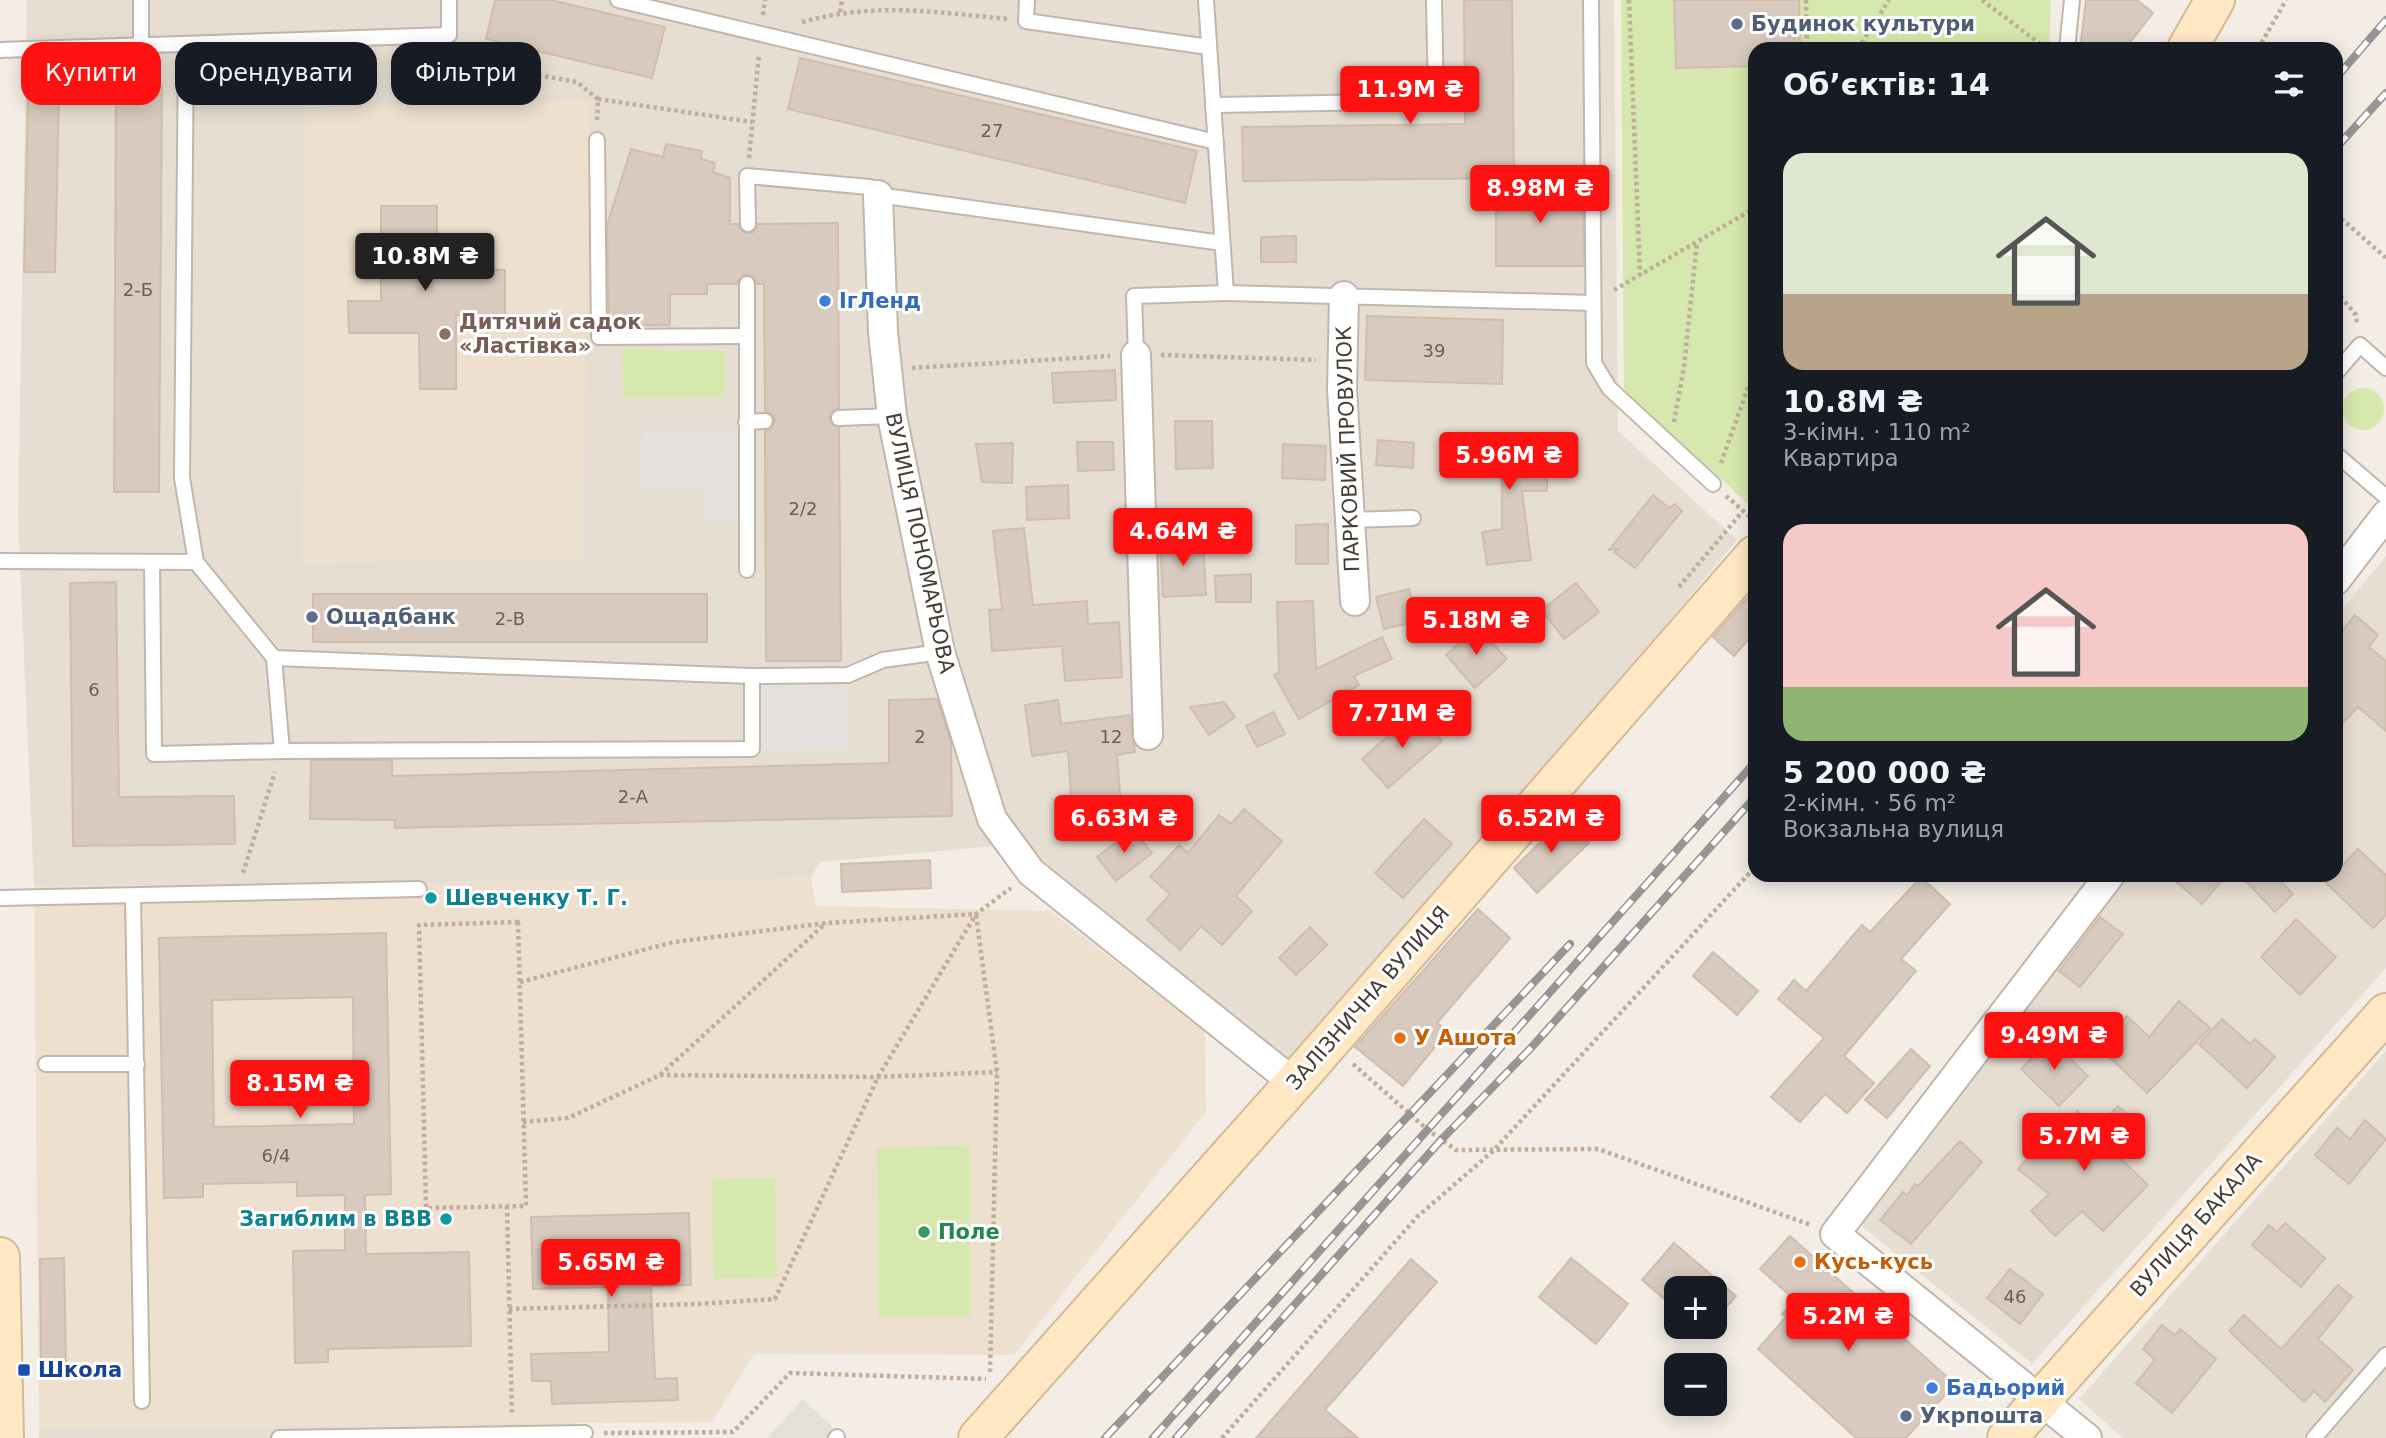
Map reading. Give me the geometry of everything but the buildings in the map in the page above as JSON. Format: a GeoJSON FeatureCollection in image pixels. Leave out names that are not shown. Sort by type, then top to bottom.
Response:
{"type":"FeatureCollection","features":[{"type":"Feature","properties":{"kind":"street"},"geometry":{"type":"LineString","coordinates":[[2191,42],[2215,0]]}},
{"type":"Feature","properties":{"kind":"street","name":"ВУЛИЦЯ ПОНОМАРЬОВА"},"geometry":{"type":"LineString","coordinates":[[878,195],[892,416],[940,652],[992,819],[1031,872],[1294,1083]]}},
{"type":"Feature","properties":{"kind":"street","name":"ПАРКОВИЙ ПРОВУЛОК"},"geometry":{"type":"LineString","coordinates":[[1343,296],[1343,360],[1355,601]]}},
{"type":"Feature","properties":{"kind":"street"},"geometry":{"type":"LineString","coordinates":[[1136,355],[1148,735]]}},
{"type":"Feature","properties":{"kind":"street"},"geometry":{"type":"LineString","coordinates":[[2343,571],[2386,515]]}},
{"type":"Feature","properties":{"kind":"street","name":"ЗАЛІЗНИЧНА ВУЛИЦЯ"},"geometry":{"type":"LineString","coordinates":[[978,1438],[1294,1083],[1748,563]]}},
{"type":"Feature","properties":{"kind":"street"},"geometry":{"type":"LineString","coordinates":[[2087,1438],[1835,1234],[2105,882]]}},
{"type":"Feature","properties":{"kind":"street","name":"ВУЛИЦЯ БАКАЛА"},"geometry":{"type":"LineString","coordinates":[[2007,1438],[2386,1013]]}},
{"type":"Feature","properties":{"kind":"street"},"geometry":{"type":"LineString","coordinates":[[0,1257],[0,1357],[4,1438]]}},
{"type":"Feature","properties":{"kind":"lane"},"geometry":{"type":"LineString","coordinates":[[141,0],[141,42]]}},
{"type":"Feature","properties":{"kind":"lane"},"geometry":{"type":"LineString","coordinates":[[265,42],[449,35],[449,0]]}},
{"type":"Feature","properties":{"kind":"lane"},"geometry":{"type":"LineString","coordinates":[[618,0],[1216,142]]}},
{"type":"Feature","properties":{"kind":"lane"},"geometry":{"type":"LineString","coordinates":[[1027,0],[1027,21],[1209,47]]}},
{"type":"Feature","properties":{"kind":"lane"},"geometry":{"type":"LineString","coordinates":[[1206,0],[1226,292]]}},
{"type":"Feature","properties":{"kind":"lane"},"geometry":{"type":"LineString","coordinates":[[1213,105],[1436,101],[1434,0]]}},
{"type":"Feature","properties":{"kind":"lane"},"geometry":{"type":"LineString","coordinates":[[1591,0],[1594,363],[1609,388],[1713,484]]}},
{"type":"Feature","properties":{"kind":"lane"},"geometry":{"type":"LineString","coordinates":[[2068,42],[2071,0]]}},
{"type":"Feature","properties":{"kind":"lane"},"geometry":{"type":"LineString","coordinates":[[0,50],[21,49]]}},
{"type":"Feature","properties":{"kind":"lane"},"geometry":{"type":"LineString","coordinates":[[185,105],[182,478],[195,562],[274,658],[282,751]]}},
{"type":"Feature","properties":{"kind":"lane"},"geometry":{"type":"LineString","coordinates":[[597,140],[599,337],[747,336]]}},
{"type":"Feature","properties":{"kind":"lane"},"geometry":{"type":"LineString","coordinates":[[748,224],[747,176],[870,187],[878,195],[1222,243]]}},
{"type":"Feature","properties":{"kind":"lane"},"geometry":{"type":"LineString","coordinates":[[747,284],[747,570]]}},
{"type":"Feature","properties":{"kind":"lane"},"geometry":{"type":"LineString","coordinates":[[1136,355],[1134,296],[1226,292],[1593,303]]}},
{"type":"Feature","properties":{"kind":"lane"},"geometry":{"type":"LineString","coordinates":[[2343,365],[2360,345],[2386,368]]}},
{"type":"Feature","properties":{"kind":"lane"},"geometry":{"type":"LineString","coordinates":[[839,418],[892,416]]}},
{"type":"Feature","properties":{"kind":"lane"},"geometry":{"type":"LineString","coordinates":[[746,422],[765,421]]}},
{"type":"Feature","properties":{"kind":"lane"},"geometry":{"type":"LineString","coordinates":[[2343,460],[2386,497]]}},
{"type":"Feature","properties":{"kind":"lane"},"geometry":{"type":"LineString","coordinates":[[1350,520],[1413,518]]}},
{"type":"Feature","properties":{"kind":"lane"},"geometry":{"type":"LineString","coordinates":[[0,561],[195,562]]}},
{"type":"Feature","properties":{"kind":"lane"},"geometry":{"type":"LineString","coordinates":[[152,563],[154,754],[752,749],[752,676]]}},
{"type":"Feature","properties":{"kind":"lane"},"geometry":{"type":"LineString","coordinates":[[274,658],[752,676],[848,675],[883,660],[940,652]]}},
{"type":"Feature","properties":{"kind":"lane"},"geometry":{"type":"LineString","coordinates":[[0,898],[419,889]]}},
{"type":"Feature","properties":{"kind":"lane"},"geometry":{"type":"LineString","coordinates":[[133,896],[142,1401]]}},
{"type":"Feature","properties":{"kind":"lane"},"geometry":{"type":"LineString","coordinates":[[46,1064],[137,1064]]}},
{"type":"Feature","properties":{"kind":"lane"},"geometry":{"type":"LineString","coordinates":[[2314,1438],[2386,1355]]}},
{"type":"Feature","properties":{"kind":"lane"},"geometry":{"type":"LineString","coordinates":[[279,1438],[512,1434],[562,1436],[585,1433]]}},
{"type":"Feature","properties":{"kind":"path"},"geometry":{"type":"LineString","coordinates":[[747,176],[765,0]]}},
{"type":"Feature","properties":{"kind":"path"},"geometry":{"type":"LineString","coordinates":[[840,12],[842,0]]}},
{"type":"Feature","properties":{"kind":"path"},"geometry":{"type":"LineString","coordinates":[[1629,0],[1640,275]]}},
{"type":"Feature","properties":{"kind":"path"},"geometry":{"type":"LineString","coordinates":[[1806,0],[1807,42]]}},
{"type":"Feature","properties":{"kind":"path"},"geometry":{"type":"LineString","coordinates":[[1862,42],[1889,0]]}},
{"type":"Feature","properties":{"kind":"path"},"geometry":{"type":"LineString","coordinates":[[1982,0],[2038,42]]}},
{"type":"Feature","properties":{"kind":"path"},"geometry":{"type":"LineString","coordinates":[[2262,42],[2286,0]]}},
{"type":"Feature","properties":{"kind":"path"},"geometry":{"type":"LineString","coordinates":[[761,34],[840,12],[886,8],[1027,21]]}},
{"type":"Feature","properties":{"kind":"path"},"geometry":{"type":"LineString","coordinates":[[449,35],[472,63],[577,82],[598,99],[752,122]]}},
{"type":"Feature","properties":{"kind":"path"},"geometry":{"type":"LineString","coordinates":[[597,140],[598,99]]}},
{"type":"Feature","properties":{"kind":"path"},"geometry":{"type":"LineString","coordinates":[[1593,303],[1748,212]]}},
{"type":"Feature","properties":{"kind":"path"},"geometry":{"type":"LineString","coordinates":[[2343,220],[2386,258]]}},
{"type":"Feature","properties":{"kind":"path"},"geometry":{"type":"LineString","coordinates":[[1670,444],[1684,367],[1697,242]]}},
{"type":"Feature","properties":{"kind":"path"},"geometry":{"type":"LineString","coordinates":[[2343,299],[2356,315],[2360,345]]}},
{"type":"Feature","properties":{"kind":"path"},"geometry":{"type":"LineString","coordinates":[[887,369],[1136,355],[1343,360]]}},
{"type":"Feature","properties":{"kind":"path"},"geometry":{"type":"LineString","coordinates":[[1713,484],[1748,387]]}},
{"type":"Feature","properties":{"kind":"path"},"geometry":{"type":"LineString","coordinates":[[1744,511],[1748,515]]}},
{"type":"Feature","properties":{"kind":"path"},"geometry":{"type":"LineString","coordinates":[[237,892],[282,751]]}},
{"type":"Feature","properties":{"kind":"path"},"geometry":{"type":"LineString","coordinates":[[509,1309],[698,1304],[775,1299],[878,1077],[976,914],[1031,872]]}},
{"type":"Feature","properties":{"kind":"path"},"geometry":{"type":"LineString","coordinates":[[1222,1438],[1417,1217],[1493,1151],[1748,875]]}},
{"type":"Feature","properties":{"kind":"path"},"geometry":{"type":"LineString","coordinates":[[520,982],[674,942],[827,923],[976,914]]}},
{"type":"Feature","properties":{"kind":"path"},"geometry":{"type":"LineString","coordinates":[[976,914],[997,1072],[990,1379]]}},
{"type":"Feature","properties":{"kind":"path"},"geometry":{"type":"LineString","coordinates":[[519,922],[520,982],[526,1206],[426,1208],[419,925],[519,922]]}},
{"type":"Feature","properties":{"kind":"path"},"geometry":{"type":"LineString","coordinates":[[523,1122],[568,1118],[660,1075],[827,923]]}},
{"type":"Feature","properties":{"kind":"path"},"geometry":{"type":"LineString","coordinates":[[1329,1042],[1428,1130],[1457,1150],[1598,1149],[1835,1234]]}},
{"type":"Feature","properties":{"kind":"path"},"geometry":{"type":"LineString","coordinates":[[660,1075],[878,1077],[997,1072]]}},
{"type":"Feature","properties":{"kind":"path"},"geometry":{"type":"LineString","coordinates":[[507,1206],[512,1434]]}},
{"type":"Feature","properties":{"kind":"path"},"geometry":{"type":"LineString","coordinates":[[585,1433],[731,1435],[790,1373],[999,1379]]}},
{"type":"Feature","properties":{"kind":"shaded area"},"geometry":{"type":"Polygon","coordinates":[[[27,0],[1614,0],[1618,431],[1737,540],[1296,1067],[1040,858],[996,846],[820,862],[811,877],[736,881],[34,886],[18,518],[25,105],[161,105],[161,42],[26,42],[27,0]]]}},
{"type":"Feature","properties":{"kind":"shaded area","name":"Дитячий садок «Ластівка»"},"geometry":{"type":"Polygon","coordinates":[[[590,100],[583,559],[302,563],[305,109],[541,105],[541,102],[590,100]]]}},
{"type":"Feature","properties":{"kind":"shaded area"},"geometry":{"type":"Polygon","coordinates":[[[643,430],[745,430],[746,521],[705,522],[704,487],[641,487],[643,430]]]}},
{"type":"Feature","properties":{"kind":"shaded area"},"geometry":{"type":"Polygon","coordinates":[[[2386,556],[2386,968],[2032,1364],[1859,1224],[2123,882],[2343,882],[2343,608],[2386,556]]]}},
{"type":"Feature","properties":{"kind":"shaded area"},"geometry":{"type":"Polygon","coordinates":[[[848,675],[848,748],[752,749],[752,676],[848,675]]]}},
{"type":"Feature","properties":{"kind":"shaded area"},"geometry":{"type":"Polygon","coordinates":[[[811,877],[816,906],[1050,911],[1205,1031],[1206,1112],[1014,1355],[754,1354],[712,1422],[39,1429],[34,886],[736,881],[811,877]]]}},
{"type":"Feature","properties":{"kind":"shaded area"},"geometry":{"type":"Polygon","coordinates":[[[2386,1051],[2386,1438],[2123,1438],[2079,1399],[2386,1051]]]}},
{"type":"Feature","properties":{"kind":"shaded area"},"geometry":{"type":"Polygon","coordinates":[[[803,1399],[844,1438],[767,1438],[803,1399]]]}},
{"type":"Feature","properties":{"kind":"shaded area"},"geometry":{"type":"Polygon","coordinates":[[[572,1423],[573,1438],[39,1438],[39,1429],[572,1423]]]}},
{"type":"Feature","properties":{"kind":"green space"},"geometry":{"type":"Polygon","coordinates":[[[1621,0],[2051,0],[2049,42],[1748,42],[1748,504],[1624,391],[1621,0]]]}},
{"type":"Feature","properties":{"kind":"green space"},"geometry":{"type":"Polygon","coordinates":[[[622,349],[726,351],[725,397],[623,398],[622,349]]]}},
{"type":"Feature","properties":{"kind":"green space"},"geometry":{"type":"Polygon","coordinates":[[[2355,390],[2371,390],[2378,394],[2382,401],[2382,417],[2378,424],[2371,428],[2355,428],[2348,424],[2344,417],[2344,401],[2348,394],[2355,390]]]}},
{"type":"Feature","properties":{"kind":"green space","name":"Поле"},"geometry":{"type":"Polygon","coordinates":[[[970,1145],[970,1316],[878,1317],[877,1148],[970,1145]]]}},
{"type":"Feature","properties":{"kind":"green space"},"geometry":{"type":"Polygon","coordinates":[[[775,1178],[777,1277],[714,1279],[711,1179],[775,1178]]]}},
{"type":"Feature","properties":{"kind":"railway"},"geometry":{"type":"LineString","coordinates":[[2343,70],[2386,20]]}},
{"type":"Feature","properties":{"kind":"railway"},"geometry":{"type":"LineString","coordinates":[[2343,140],[2386,93]]}},
{"type":"Feature","properties":{"kind":"railway"},"geometry":{"type":"LineString","coordinates":[[1153,1438],[1748,770]]}},
{"type":"Feature","properties":{"kind":"railway"},"geometry":{"type":"LineString","coordinates":[[1176,1438],[1442,1139],[1530,1049],[1748,805]]}},
{"type":"Feature","properties":{"kind":"railway"},"geometry":{"type":"LineString","coordinates":[[1105,1438],[1570,944]]}},
{"type":"Feature","properties":{"kind":"place","name":"Будинок культури"},"geometry":{"type":"Point","coordinates":[1737,24]}},
{"type":"Feature","properties":{"kind":"place","name":"ІгЛенд"},"geometry":{"type":"Point","coordinates":[825,301]}},
{"type":"Feature","properties":{"kind":"place","name":"Дитячий садок «Ластівка»"},"geometry":{"type":"Point","coordinates":[445,334]}},
{"type":"Feature","properties":{"kind":"place","name":"Ощадбанк"},"geometry":{"type":"Point","coordinates":[312,617]}},
{"type":"Feature","properties":{"kind":"place","name":"Шевченку Т. Г."},"geometry":{"type":"Point","coordinates":[431,898]}},
{"type":"Feature","properties":{"kind":"place","name":"У Ашота"},"geometry":{"type":"Point","coordinates":[1400,1038]}},
{"type":"Feature","properties":{"kind":"place","name":"Загиблим в ВВВ"},"geometry":{"type":"Point","coordinates":[446,1219]}},
{"type":"Feature","properties":{"kind":"place","name":"Поле"},"geometry":{"type":"Point","coordinates":[924,1232]}},
{"type":"Feature","properties":{"kind":"place","name":"Кусь-кусь"},"geometry":{"type":"Point","coordinates":[1800,1262]}},
{"type":"Feature","properties":{"kind":"place","name":"Школа"},"geometry":{"type":"Point","coordinates":[24,1370]}},
{"type":"Feature","properties":{"kind":"place","name":"Бадьорий"},"geometry":{"type":"Point","coordinates":[1932,1388]}},
{"type":"Feature","properties":{"kind":"place","name":"Укрпошта"},"geometry":{"type":"Point","coordinates":[1906,1416]}}]}
